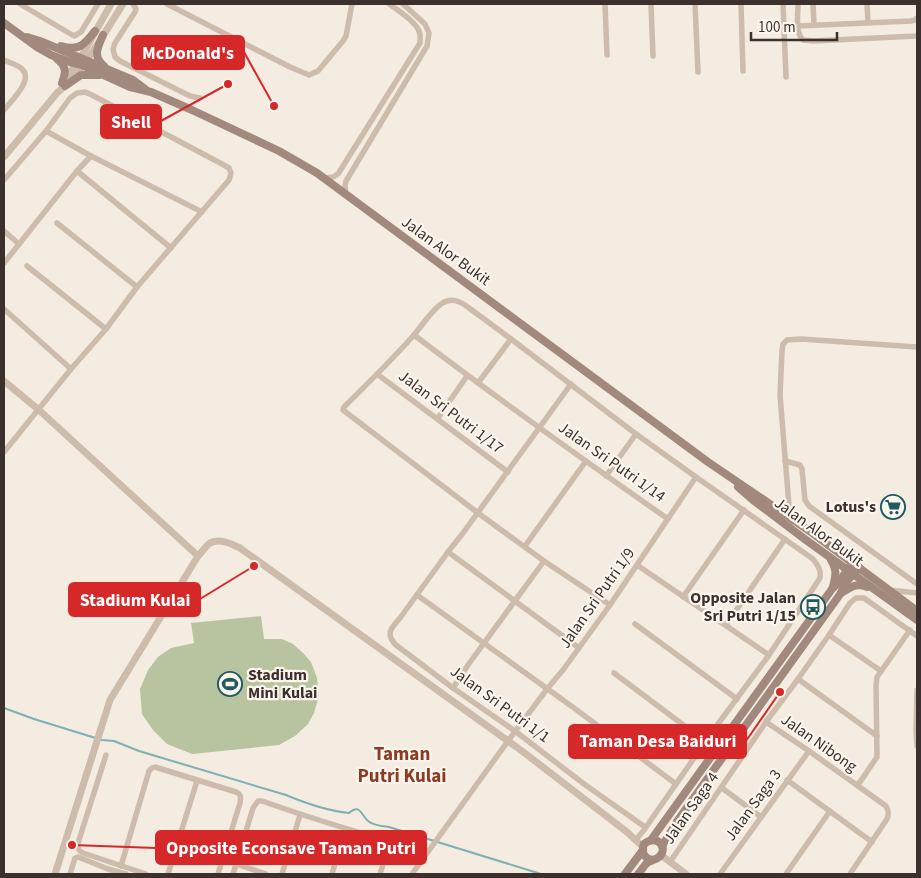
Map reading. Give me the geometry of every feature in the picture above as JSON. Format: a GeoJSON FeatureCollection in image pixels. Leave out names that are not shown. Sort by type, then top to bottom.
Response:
{"type":"FeatureCollection","features":[{"type":"Feature","properties":{"kind":"main road","name":"Jalan Alor Bukit"},"geometry":{"type":"LineString","coordinates":[[4,23],[37,47],[51,54],[81,62]]}},
{"type":"Feature","properties":{"kind":"main road"},"geometry":{"type":"LineString","coordinates":[[40,41],[75,48],[85,44],[99,33]]}},
{"type":"Feature","properties":{"kind":"main road"},"geometry":{"type":"LineString","coordinates":[[99,33],[98,61],[116,77]]}},
{"type":"Feature","properties":{"kind":"main road","name":"Jalan Alor Bukit"},"geometry":{"type":"LineString","coordinates":[[22,36],[40,41],[116,77],[130,86],[151,92],[192,110],[279,151],[324,178],[708,462],[811,532],[882,595],[917,620]]}},
{"type":"Feature","properties":{"kind":"main road"},"geometry":{"type":"LineString","coordinates":[[51,54],[66,69],[64,85]]}},
{"type":"Feature","properties":{"kind":"main road"},"geometry":{"type":"LineString","coordinates":[[64,85],[81,75],[87,74],[116,77]]}},
{"type":"Feature","properties":{"kind":"main road","name":"Jalan Alor Bukit"},"geometry":{"type":"LineString","coordinates":[[708,462],[753,500],[828,556],[890,590],[917,611]]}},
{"type":"Feature","properties":{"kind":"main road"},"geometry":{"type":"LineString","coordinates":[[828,556],[836,568],[836,578],[832,589]]}},
{"type":"Feature","properties":{"kind":"main road"},"geometry":{"type":"LineString","coordinates":[[625,874],[832,589],[853,569]]}},
{"type":"Feature","properties":{"kind":"main road"},"geometry":{"type":"LineString","coordinates":[[638,874],[646,864],[661,855],[662,846],[678,820],[840,593],[853,569]]}},
{"type":"Feature","properties":{"kind":"main road"},"geometry":{"type":"LineString","coordinates":[[840,593],[854,585],[863,585],[882,595]]}},
{"type":"Feature","properties":{"kind":"main road"},"geometry":{"type":"LineString","coordinates":[[646,844],[658,841],[662,846]]}},
{"type":"Feature","properties":{"kind":"main road"},"geometry":{"type":"LineString","coordinates":[[646,844],[643,853],[647,858],[653,860]]}},
{"type":"Feature","properties":{"kind":"street"},"geometry":{"type":"LineString","coordinates":[[24,5],[74,36],[81,32],[98,4]]}},
{"type":"Feature","properties":{"kind":"street"},"geometry":{"type":"LineString","coordinates":[[99,33],[111,4]]}},
{"type":"Feature","properties":{"kind":"street"},"geometry":{"type":"LineString","coordinates":[[4,157],[64,85],[99,33],[123,4]]}},
{"type":"Feature","properties":{"kind":"street"},"geometry":{"type":"LineString","coordinates":[[133,4],[136,9],[135,12],[115,43],[113,49],[115,57],[190,96],[200,98]]}},
{"type":"Feature","properties":{"kind":"street"},"geometry":{"type":"LineString","coordinates":[[167,4],[309,75],[318,71],[343,41],[348,28],[352,4]]}},
{"type":"Feature","properties":{"kind":"street"},"geometry":{"type":"LineString","coordinates":[[324,178],[338,174],[420,43],[419,29],[389,4]]}},
{"type":"Feature","properties":{"kind":"street"},"geometry":{"type":"LineString","coordinates":[[346,194],[346,181],[427,46],[429,33],[425,24],[403,4]]}},
{"type":"Feature","properties":{"kind":"street"},"geometry":{"type":"LineString","coordinates":[[605,4],[607,56]]}},
{"type":"Feature","properties":{"kind":"street"},"geometry":{"type":"LineString","coordinates":[[651,4],[653,56]]}},
{"type":"Feature","properties":{"kind":"street"},"geometry":{"type":"LineString","coordinates":[[695,4],[698,72]]}},
{"type":"Feature","properties":{"kind":"street"},"geometry":{"type":"LineString","coordinates":[[741,4],[743,71]]}},
{"type":"Feature","properties":{"kind":"street"},"geometry":{"type":"LineString","coordinates":[[783,4],[786,76]]}},
{"type":"Feature","properties":{"kind":"street"},"geometry":{"type":"LineString","coordinates":[[798,4],[798,26],[802,40],[917,36]]}},
{"type":"Feature","properties":{"kind":"street"},"geometry":{"type":"LineString","coordinates":[[813,4],[814,25]]}},
{"type":"Feature","properties":{"kind":"street"},"geometry":{"type":"LineString","coordinates":[[867,4],[868,22]]}},
{"type":"Feature","properties":{"kind":"street"},"geometry":{"type":"LineString","coordinates":[[798,26],[915,20],[917,18]]}},
{"type":"Feature","properties":{"kind":"street"},"geometry":{"type":"LineString","coordinates":[[4,60],[18,66],[27,75],[22,88],[4,110]]}},
{"type":"Feature","properties":{"kind":"street"},"geometry":{"type":"LineString","coordinates":[[4,180],[46,131],[70,98],[77,93],[85,92],[222,164],[229,168],[231,173],[229,180],[137,287],[106,329],[4,452]]}},
{"type":"Feature","properties":{"kind":"street"},"geometry":{"type":"LineString","coordinates":[[46,131],[202,212]]}},
{"type":"Feature","properties":{"kind":"street"},"geometry":{"type":"LineString","coordinates":[[4,263],[91,156]]}},
{"type":"Feature","properties":{"kind":"street"},"geometry":{"type":"LineString","coordinates":[[77,172],[171,248]]}},
{"type":"Feature","properties":{"kind":"street"},"geometry":{"type":"LineString","coordinates":[[57,223],[137,287]]}},
{"type":"Feature","properties":{"kind":"street"},"geometry":{"type":"LineString","coordinates":[[4,231],[19,244]]}},
{"type":"Feature","properties":{"kind":"street"},"geometry":{"type":"LineString","coordinates":[[27,266],[106,329]]}},
{"type":"Feature","properties":{"kind":"street"},"geometry":{"type":"LineString","coordinates":[[610,605],[544,561],[478,513],[343,410],[441,304],[451,300],[459,301],[511,338],[636,434],[813,559],[819,566],[820,578],[769,655],[638,837]]}},
{"type":"Feature","properties":{"kind":"street"},"geometry":{"type":"LineString","coordinates":[[4,309],[71,369]]}},
{"type":"Feature","properties":{"kind":"street","name":"Jalan Sri Putri 1/14"},"geometry":{"type":"LineString","coordinates":[[414,335],[467,376],[668,519]]}},
{"type":"Feature","properties":{"kind":"street"},"geometry":{"type":"LineString","coordinates":[[478,383],[511,338]]}},
{"type":"Feature","properties":{"kind":"street"},"geometry":{"type":"LineString","coordinates":[[790,528],[780,395],[783,344],[787,340],[801,339],[917,347]]}},
{"type":"Feature","properties":{"kind":"street","name":"Jalan Sri Putri 1/17"},"geometry":{"type":"LineString","coordinates":[[377,374],[508,472]]}},
{"type":"Feature","properties":{"kind":"street"},"geometry":{"type":"LineString","coordinates":[[438,418],[467,376]]}},
{"type":"Feature","properties":{"kind":"street"},"geometry":{"type":"LineString","coordinates":[[4,381],[39,410],[198,556]]}},
{"type":"Feature","properties":{"kind":"street"},"geometry":{"type":"LineString","coordinates":[[571,384],[417,595],[547,688],[676,784]]}},
{"type":"Feature","properties":{"kind":"street"},"geometry":{"type":"LineString","coordinates":[[606,476],[636,434]]}},
{"type":"Feature","properties":{"kind":"street"},"geometry":{"type":"LineString","coordinates":[[524,546],[586,461]]}},
{"type":"Feature","properties":{"kind":"street"},"geometry":{"type":"LineString","coordinates":[[786,461],[800,465],[805,500],[809,506],[917,584]]}},
{"type":"Feature","properties":{"kind":"street","name":"Jalan Sri Putri 1/9"},"geometry":{"type":"LineString","coordinates":[[412,874],[515,731],[610,605],[696,477]]}},
{"type":"Feature","properties":{"kind":"street"},"geometry":{"type":"LineString","coordinates":[[683,597],[744,510]]}},
{"type":"Feature","properties":{"kind":"street"},"geometry":{"type":"LineString","coordinates":[[726,625],[785,539]]}},
{"type":"Feature","properties":{"kind":"street"},"geometry":{"type":"LineString","coordinates":[[54,874],[110,700],[198,556],[210,543],[214,542],[230,544],[240,548],[508,741],[627,832],[646,844]]}},
{"type":"Feature","properties":{"kind":"street"},"geometry":{"type":"LineString","coordinates":[[448,552],[579,648]]}},
{"type":"Feature","properties":{"kind":"street"},"geometry":{"type":"LineString","coordinates":[[453,688],[544,561]]}},
{"type":"Feature","properties":{"kind":"street"},"geometry":{"type":"LineString","coordinates":[[637,565],[769,655]]}},
{"type":"Feature","properties":{"kind":"street"},"geometry":{"type":"LineString","coordinates":[[890,590],[917,593]]}},
{"type":"Feature","properties":{"kind":"street","name":"Jalan Sri Putri 1/1"},"geometry":{"type":"LineString","coordinates":[[417,595],[390,631],[390,636],[396,645],[646,828]]}},
{"type":"Feature","properties":{"kind":"street","name":"Jalan Saga 4"},"geometry":{"type":"LineString","coordinates":[[670,862],[850,603],[856,598],[864,598],[910,630]]}},
{"type":"Feature","properties":{"kind":"street"},"geometry":{"type":"LineString","coordinates":[[635,624],[737,699]]}},
{"type":"Feature","properties":{"kind":"street"},"geometry":{"type":"LineString","coordinates":[[857,786],[877,757],[876,680],[910,630],[917,636]]}},
{"type":"Feature","properties":{"kind":"street"},"geometry":{"type":"LineString","coordinates":[[829,635],[881,670]]}},
{"type":"Feature","properties":{"kind":"street"},"geometry":{"type":"LineString","coordinates":[[614,673],[706,742]]}},
{"type":"Feature","properties":{"kind":"street"},"geometry":{"type":"LineString","coordinates":[[798,680],[877,736]]}},
{"type":"Feature","properties":{"kind":"street"},"geometry":{"type":"LineString","coordinates":[[917,690],[917,746]]}},
{"type":"Feature","properties":{"kind":"street","name":"Jalan Nibong"},"geometry":{"type":"LineString","coordinates":[[766,722],[886,806],[889,813],[887,819],[872,842]]}},
{"type":"Feature","properties":{"kind":"street","name":"Jalan Saga 3"},"geometry":{"type":"LineString","coordinates":[[720,874],[809,751]]}},
{"type":"Feature","properties":{"kind":"street"},"geometry":{"type":"LineString","coordinates":[[106,755],[78,848],[83,854],[146,874]]}},
{"type":"Feature","properties":{"kind":"street"},"geometry":{"type":"LineString","coordinates":[[121,866],[150,771],[155,767],[239,793],[241,799],[218,874]]}},
{"type":"Feature","properties":{"kind":"street"},"geometry":{"type":"LineString","coordinates":[[787,780],[872,842],[850,874]]}},
{"type":"Feature","properties":{"kind":"street"},"geometry":{"type":"LineString","coordinates":[[168,874],[196,781]]}},
{"type":"Feature","properties":{"kind":"street"},"geometry":{"type":"LineString","coordinates":[[722,788],[761,816]]}},
{"type":"Feature","properties":{"kind":"street"},"geometry":{"type":"LineString","coordinates":[[233,874],[253,808],[258,802],[262,801],[300,815],[383,839],[387,842],[388,848],[380,874]]}},
{"type":"Feature","properties":{"kind":"street"},"geometry":{"type":"LineString","coordinates":[[786,874],[830,811]]}},
{"type":"Feature","properties":{"kind":"street"},"geometry":{"type":"LineString","coordinates":[[282,874],[300,815]]}},
{"type":"Feature","properties":{"kind":"street"},"geometry":{"type":"LineString","coordinates":[[332,874],[345,829]]}},
{"type":"Feature","properties":{"kind":"street"},"geometry":{"type":"LineString","coordinates":[[627,832],[638,837],[646,844]]}},
{"type":"Feature","properties":{"kind":"street"},"geometry":{"type":"LineString","coordinates":[[661,855],[686,874]]}},
{"type":"Feature","properties":{"kind":"street"},"geometry":{"type":"LineString","coordinates":[[70,874],[75,858],[78,857],[107,872],[126,874]]}},
{"type":"Feature","properties":{"kind":"street"},"geometry":{"type":"LineString","coordinates":[[236,864],[266,874]]}},
{"type":"Feature","properties":{"kind":"green space","name":"Stadium Mini Kulai"},"geometry":{"type":"Polygon","coordinates":[[[261,616],[264,639],[282,639],[293,644],[311,662],[317,678],[319,696],[314,713],[308,724],[295,736],[279,745],[192,754],[167,744],[153,730],[142,714],[140,689],[148,670],[158,657],[171,648],[194,643],[191,623],[261,616]]]}},
{"type":"Feature","properties":{"kind":"waterway"},"geometry":{"type":"LineString","coordinates":[[4,708],[34,719],[102,740],[114,741],[139,751],[317,806],[349,813],[356,809],[370,823],[375,825],[389,827],[541,874]]}},
{"type":"Feature","properties":{"kind":"place","name":"Shell"},"geometry":{"type":"Point","coordinates":[228,84]}},
{"type":"Feature","properties":{"kind":"place","name":"McDonald's"},"geometry":{"type":"Point","coordinates":[274,106]}},
{"type":"Feature","properties":{"kind":"place","name":"Lotus's"},"geometry":{"type":"Point","coordinates":[893,507]}},
{"type":"Feature","properties":{"kind":"place","name":"Stadium Kulai"},"geometry":{"type":"Point","coordinates":[254,566]}},
{"type":"Feature","properties":{"kind":"place","name":"Opposite Jalan Sri Putri 1/15"},"geometry":{"type":"Point","coordinates":[813,607]}},
{"type":"Feature","properties":{"kind":"place","name":"Stadium Mini Kulai"},"geometry":{"type":"Point","coordinates":[230,684]}},
{"type":"Feature","properties":{"kind":"place","name":"Taman Desa Baiduri"},"geometry":{"type":"Point","coordinates":[780,692]}},
{"type":"Feature","properties":{"kind":"place","name":"Opposite Econsave Taman Putri"},"geometry":{"type":"Point","coordinates":[72,845]}},
{"type":"Feature","properties":{"kind":"district","name":"Taman Putri Kulai"},"geometry":{"type":"Point","coordinates":[402,765]}}]}
